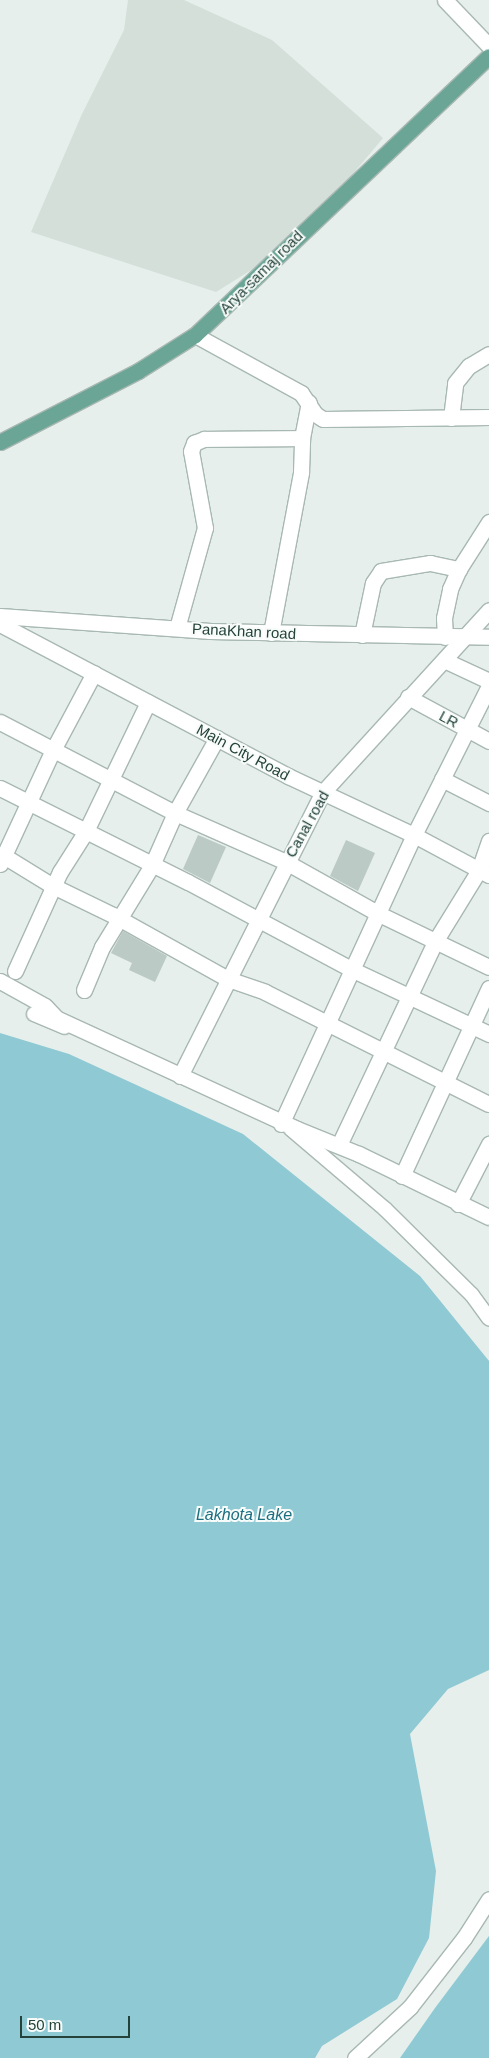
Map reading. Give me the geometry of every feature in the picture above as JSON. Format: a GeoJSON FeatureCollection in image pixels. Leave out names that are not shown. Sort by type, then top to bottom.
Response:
{"type":"FeatureCollection","features":[{"type":"Feature","properties":{"kind":"main road","name":"Arya-samaj road"},"geometry":{"type":"LineString","coordinates":[[0,442],[138,371],[196,335],[487,61]]}},
{"type":"Feature","properties":{"kind":"street"},"geometry":{"type":"LineString","coordinates":[[445,0],[489,46]]}},
{"type":"Feature","properties":{"kind":"street"},"geometry":{"type":"LineString","coordinates":[[196,335],[300,393],[309,402],[315,414],[323,419],[489,417]]}},
{"type":"Feature","properties":{"kind":"street"},"geometry":{"type":"LineString","coordinates":[[451,418],[456,383],[469,366],[489,354]]}},
{"type":"Feature","properties":{"kind":"street"},"geometry":{"type":"LineString","coordinates":[[271,633],[301,472],[302,438],[309,402]]}},
{"type":"Feature","properties":{"kind":"street"},"geometry":{"type":"LineString","coordinates":[[177,628],[205,528],[191,451],[194,443],[204,439],[302,438]]}},
{"type":"Feature","properties":{"kind":"street"},"geometry":{"type":"LineString","coordinates":[[445,637],[446,604],[459,568],[489,522]]}},
{"type":"Feature","properties":{"kind":"street"},"geometry":{"type":"LineString","coordinates":[[362,635],[373,583],[381,571],[430,563],[459,568]]}},
{"type":"Feature","properties":{"kind":"street","name":"Canal road"},"geometry":{"type":"LineString","coordinates":[[180,1076],[286,862],[323,792],[489,610]]}},
{"type":"Feature","properties":{"kind":"street","name":"PanaKhan road"},"geometry":{"type":"LineString","coordinates":[[0,616],[271,633],[489,637]]}},
{"type":"Feature","properties":{"kind":"street","name":"Main City Road"},"geometry":{"type":"LineString","coordinates":[[0,624],[217,738],[323,792],[414,835],[484,872]]}},
{"type":"Feature","properties":{"kind":"street"},"geometry":{"type":"LineString","coordinates":[[444,660],[489,681]]}},
{"type":"Feature","properties":{"kind":"street"},"geometry":{"type":"LineString","coordinates":[[94,673],[53,750],[2,860],[121,919],[228,979],[265,992],[489,1104]]}},
{"type":"Feature","properties":{"kind":"street"},"geometry":{"type":"LineString","coordinates":[[281,1123],[414,835],[489,686]]}},
{"type":"Feature","properties":{"kind":"street","name":"LR"},"geometry":{"type":"LineString","coordinates":[[408,697],[489,741]]}},
{"type":"Feature","properties":{"kind":"street"},"geometry":{"type":"LineString","coordinates":[[15,971],[53,886],[86,831],[148,702]]}},
{"type":"Feature","properties":{"kind":"street"},"geometry":{"type":"LineString","coordinates":[[0,722],[53,750],[111,777],[175,813],[286,862],[379,914],[489,967]]}},
{"type":"Feature","properties":{"kind":"street"},"geometry":{"type":"LineString","coordinates":[[84,990],[102,947],[121,919],[152,865],[175,813],[217,738]]}},
{"type":"Feature","properties":{"kind":"street"},"geometry":{"type":"LineString","coordinates":[[442,779],[489,803]]}},
{"type":"Feature","properties":{"kind":"street"},"geometry":{"type":"LineString","coordinates":[[0,788],[258,919],[351,969],[489,1034]]}},
{"type":"Feature","properties":{"kind":"street"},"geometry":{"type":"LineString","coordinates":[[339,1145],[436,940],[484,872],[489,841]]}},
{"type":"Feature","properties":{"kind":"street"},"geometry":{"type":"LineString","coordinates":[[0,982],[45,1006],[56,1018],[281,1123],[339,1145],[489,1217]]}},
{"type":"Feature","properties":{"kind":"street"},"geometry":{"type":"LineString","coordinates":[[402,1176],[489,988]]}},
{"type":"Feature","properties":{"kind":"street"},"geometry":{"type":"LineString","coordinates":[[34,1014],[180,1076]]}},
{"type":"Feature","properties":{"kind":"street"},"geometry":{"type":"LineString","coordinates":[[281,1123],[293,1130],[385,1209],[472,1295],[489,1318]]}},
{"type":"Feature","properties":{"kind":"street"},"geometry":{"type":"LineString","coordinates":[[458,1203],[489,1144]]}},
{"type":"Feature","properties":{"kind":"street"},"geometry":{"type":"LineString","coordinates":[[355,2058],[410,2007],[464,1938],[489,1899]]}},
{"type":"Feature","properties":{"kind":"shaded area"},"geometry":{"type":"Polygon","coordinates":[[[128,0],[184,0],[272,40],[383,138],[296,242],[216,292],[31,232],[82,114],[124,30],[128,0]]]}},
{"type":"Feature","properties":{"kind":"water","name":"Lakhota Lake"},"geometry":{"type":"Polygon","coordinates":[[[0,1033],[69,1054],[243,1134],[420,1276],[489,1361],[489,1670],[448,1689],[410,1734],[436,1871],[429,1938],[397,1999],[322,2046],[315,2058],[0,2058],[0,1033]]]}},
{"type":"Feature","properties":{"kind":"water"},"geometry":{"type":"Polygon","coordinates":[[[489,1936],[489,2058],[400,2058],[435,2008],[489,1936]]]}},
{"type":"Feature","properties":{"kind":"building"},"geometry":{"type":"Polygon","coordinates":[[[198,835],[226,847],[210,883],[183,869],[198,835]]]}},
{"type":"Feature","properties":{"kind":"building"},"geometry":{"type":"Polygon","coordinates":[[[346,840],[375,853],[358,891],[330,876],[346,840]]]}},
{"type":"Feature","properties":{"kind":"building"},"geometry":{"type":"Polygon","coordinates":[[[123,931],[167,956],[155,982],[129,970],[132,963],[111,953],[123,931]]]}}]}
